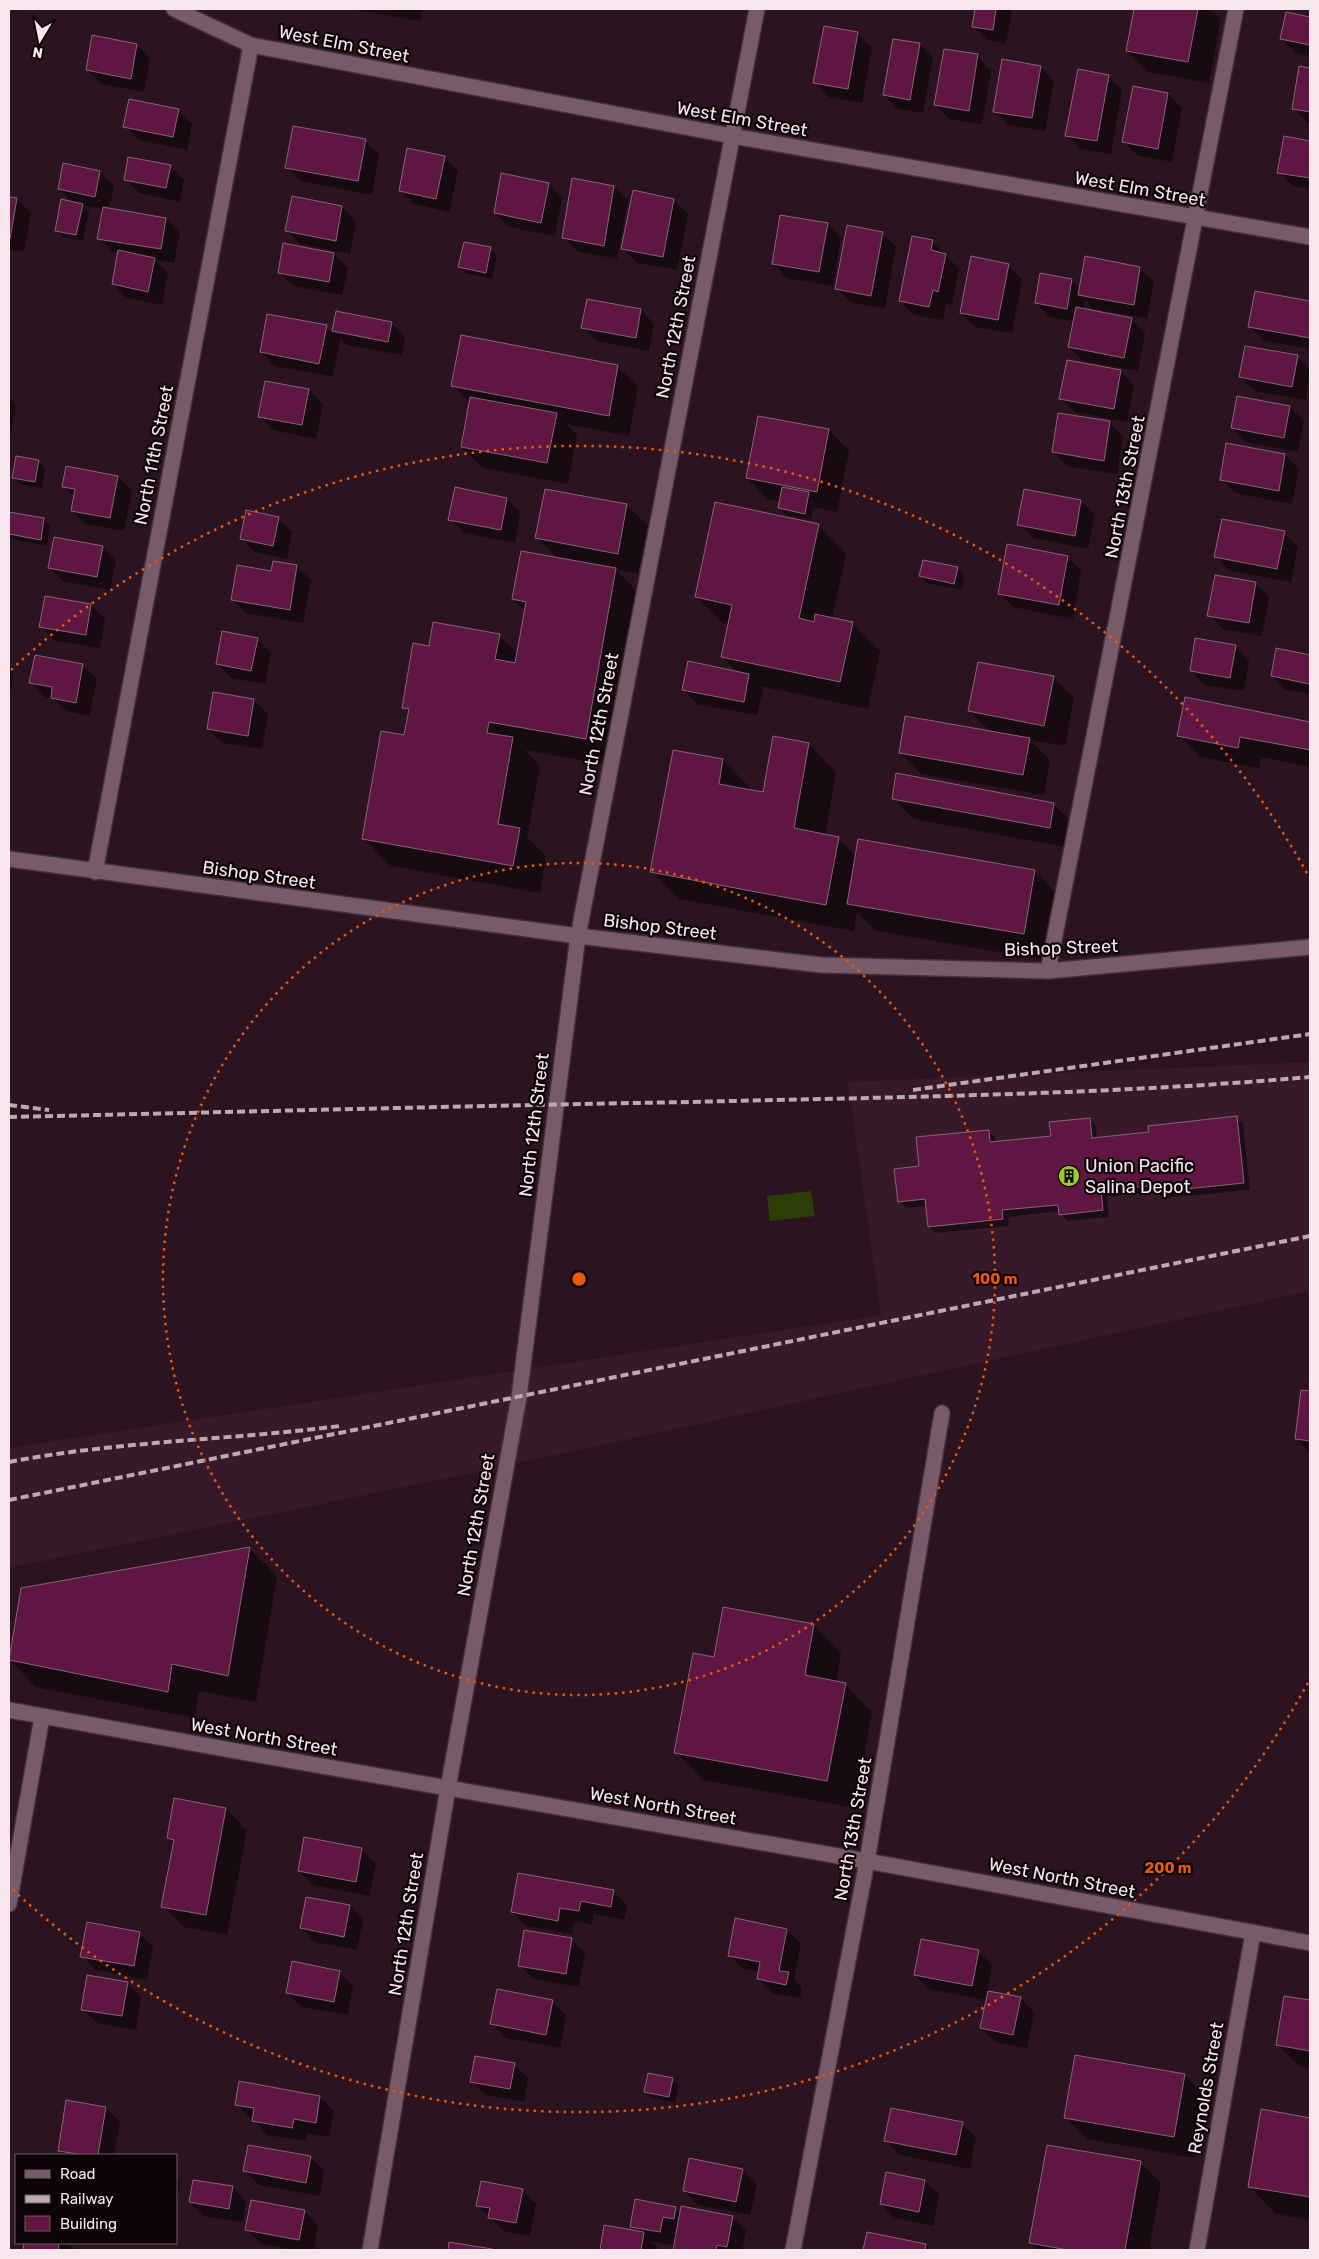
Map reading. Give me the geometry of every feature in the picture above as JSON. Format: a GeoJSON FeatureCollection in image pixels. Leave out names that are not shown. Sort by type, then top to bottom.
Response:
{"type":"FeatureCollection","features":[{"type":"Feature","properties":{"kind":"street","name":"West Elm Street"},"geometry":{"type":"LineString","coordinates":[[174,9],[251,45],[732,136],[1310,238]]}},
{"type":"Feature","properties":{"kind":"street","name":"North 12th Street"},"geometry":{"type":"LineString","coordinates":[[370,2250],[448,1788],[519,1397],[578,936],[757,9]]}},
{"type":"Feature","properties":{"kind":"street","name":"North 13th Street"},"geometry":{"type":"LineString","coordinates":[[1048,971],[1197,218],[1236,9]]}},
{"type":"Feature","properties":{"kind":"street","name":"North 11th Street"},"geometry":{"type":"LineString","coordinates":[[95,872],[251,45]]}},
{"type":"Feature","properties":{"kind":"street","name":"Bishop Street"},"geometry":{"type":"LineString","coordinates":[[9,859],[578,936],[820,965],[1048,971],[1310,947]]}},
{"type":"Feature","properties":{"kind":"street","name":"North 13th Street"},"geometry":{"type":"LineString","coordinates":[[792,2250],[868,1860],[942,1413]]}},
{"type":"Feature","properties":{"kind":"street","name":"West North Street"},"geometry":{"type":"LineString","coordinates":[[9,1710],[868,1860],[1310,1943]]}},
{"type":"Feature","properties":{"kind":"street"},"geometry":{"type":"LineString","coordinates":[[9,1904],[42,1717]]}},
{"type":"Feature","properties":{"kind":"street","name":"Reynolds Street"},"geometry":{"type":"LineString","coordinates":[[1197,2250],[1253,1933]]}},
{"type":"Feature","properties":{"kind":"shaded area"},"geometry":{"type":"Polygon","coordinates":[[[1310,1062],[1310,1291],[468,1474],[9,1568],[9,1448],[881,1315],[848,1082],[1310,1062]]]}},
{"type":"Feature","properties":{"kind":"green space"},"geometry":{"type":"Polygon","coordinates":[[[811,1191],[815,1216],[770,1221],[767,1196],[811,1191]]]}},
{"type":"Feature","properties":{"kind":"building"},"geometry":{"type":"Polygon","coordinates":[[[975,9],[996,9],[993,30],[972,27],[975,9]]]}},
{"type":"Feature","properties":{"kind":"building"},"geometry":{"type":"Polygon","coordinates":[[[1134,9],[1198,9],[1188,62],[1126,51],[1134,9]]]}},
{"type":"Feature","properties":{"kind":"building"},"geometry":{"type":"Polygon","coordinates":[[[1286,12],[1310,17],[1310,45],[1280,39],[1286,12]]]}},
{"type":"Feature","properties":{"kind":"building"},"geometry":{"type":"Polygon","coordinates":[[[824,26],[858,32],[848,89],[813,83],[824,26]]]}},
{"type":"Feature","properties":{"kind":"building"},"geometry":{"type":"Polygon","coordinates":[[[92,35],[137,44],[131,79],[86,70],[92,35]]]}},
{"type":"Feature","properties":{"kind":"building"},"geometry":{"type":"Polygon","coordinates":[[[893,39],[920,43],[910,100],[883,95],[893,39]]]}},
{"type":"Feature","properties":{"kind":"building"},"geometry":{"type":"Polygon","coordinates":[[[944,49],[978,54],[969,111],[934,105],[944,49]]]}},
{"type":"Feature","properties":{"kind":"building"},"geometry":{"type":"Polygon","coordinates":[[[1002,59],[1041,66],[1032,118],[993,112],[1002,59]]]}},
{"type":"Feature","properties":{"kind":"building"},"geometry":{"type":"Polygon","coordinates":[[[1299,66],[1310,68],[1310,112],[1292,109],[1299,66]]]}},
{"type":"Feature","properties":{"kind":"building"},"geometry":{"type":"Polygon","coordinates":[[[1078,69],[1109,75],[1097,141],[1065,136],[1078,69]]]}},
{"type":"Feature","properties":{"kind":"building"},"geometry":{"type":"Polygon","coordinates":[[[1133,86],[1168,93],[1158,149],[1122,142],[1133,86]]]}},
{"type":"Feature","properties":{"kind":"building"},"geometry":{"type":"Polygon","coordinates":[[[129,99],[179,109],[173,137],[123,127],[129,99]]]}},
{"type":"Feature","properties":{"kind":"building"},"geometry":{"type":"Polygon","coordinates":[[[293,126],[366,139],[358,181],[285,168],[293,126]]]}},
{"type":"Feature","properties":{"kind":"building"},"geometry":{"type":"Polygon","coordinates":[[[1284,136],[1310,141],[1310,178],[1277,173],[1284,136]]]}},
{"type":"Feature","properties":{"kind":"building"},"geometry":{"type":"Polygon","coordinates":[[[407,148],[445,156],[436,199],[399,191],[407,148]]]}},
{"type":"Feature","properties":{"kind":"building"},"geometry":{"type":"Polygon","coordinates":[[[128,157],[171,165],[166,188],[124,180],[128,157]]]}},
{"type":"Feature","properties":{"kind":"building"},"geometry":{"type":"Polygon","coordinates":[[[63,163],[100,171],[95,197],[58,189],[63,163]]]}},
{"type":"Feature","properties":{"kind":"building"},"geometry":{"type":"Polygon","coordinates":[[[501,173],[549,183],[541,223],[494,213],[501,173]]]}},
{"type":"Feature","properties":{"kind":"building"},"geometry":{"type":"Polygon","coordinates":[[[572,178],[614,186],[604,246],[562,238],[572,178]]]}},
{"type":"Feature","properties":{"kind":"building"},"geometry":{"type":"Polygon","coordinates":[[[633,190],[674,199],[663,257],[621,249],[633,190]]]}},
{"type":"Feature","properties":{"kind":"building"},"geometry":{"type":"Polygon","coordinates":[[[292,196],[342,206],[336,241],[285,231],[292,196]]]}},
{"type":"Feature","properties":{"kind":"building"},"geometry":{"type":"Polygon","coordinates":[[[9,197],[17,198],[10,239],[9,238],[9,197]]]}},
{"type":"Feature","properties":{"kind":"building"},"geometry":{"type":"Polygon","coordinates":[[[61,199],[83,204],[76,235],[55,231],[61,199]]]}},
{"type":"Feature","properties":{"kind":"building"},"geometry":{"type":"Polygon","coordinates":[[[103,207],[166,218],[161,249],[97,239],[103,207]]]}},
{"type":"Feature","properties":{"kind":"building"},"geometry":{"type":"Polygon","coordinates":[[[780,215],[828,223],[819,272],[772,264],[780,215]]]}},
{"type":"Feature","properties":{"kind":"building"},"geometry":{"type":"Polygon","coordinates":[[[847,225],[883,232],[871,296],[835,289],[847,225]]]}},
{"type":"Feature","properties":{"kind":"building"},"geometry":{"type":"Polygon","coordinates":[[[912,236],[933,240],[931,250],[946,254],[938,292],[933,290],[929,307],[899,301],[912,236]]]}},
{"type":"Feature","properties":{"kind":"building"},"geometry":{"type":"Polygon","coordinates":[[[464,242],[491,247],[486,273],[458,267],[464,242]]]}},
{"type":"Feature","properties":{"kind":"building"},"geometry":{"type":"Polygon","coordinates":[[[283,243],[334,253],[329,282],[278,273],[283,243]]]}},
{"type":"Feature","properties":{"kind":"building"},"geometry":{"type":"Polygon","coordinates":[[[118,250],[155,258],[148,292],[112,284],[118,250]]]}},
{"type":"Feature","properties":{"kind":"building"},"geometry":{"type":"Polygon","coordinates":[[[971,256],[1009,264],[998,320],[960,313],[971,256]]]}},
{"type":"Feature","properties":{"kind":"building"},"geometry":{"type":"Polygon","coordinates":[[[1085,256],[1140,267],[1134,305],[1078,295],[1085,256]]]}},
{"type":"Feature","properties":{"kind":"building"},"geometry":{"type":"Polygon","coordinates":[[[1040,273],[1072,279],[1067,309],[1035,303],[1040,273]]]}},
{"type":"Feature","properties":{"kind":"building"},"geometry":{"type":"Polygon","coordinates":[[[1255,291],[1310,301],[1310,338],[1248,327],[1255,291]]]}},
{"type":"Feature","properties":{"kind":"building"},"geometry":{"type":"Polygon","coordinates":[[[587,299],[641,309],[636,338],[581,328],[587,299]]]}},
{"type":"Feature","properties":{"kind":"building"},"geometry":{"type":"Polygon","coordinates":[[[1076,307],[1132,318],[1124,358],[1068,347],[1076,307]]]}},
{"type":"Feature","properties":{"kind":"building"},"geometry":{"type":"Polygon","coordinates":[[[336,311],[392,322],[388,342],[332,331],[336,311]]]}},
{"type":"Feature","properties":{"kind":"building"},"geometry":{"type":"Polygon","coordinates":[[[267,314],[327,325],[319,364],[260,352],[267,314]]]}},
{"type":"Feature","properties":{"kind":"building"},"geometry":{"type":"Polygon","coordinates":[[[461,335],[618,365],[609,416],[451,386],[461,335]]]}},
{"type":"Feature","properties":{"kind":"building"},"geometry":{"type":"Polygon","coordinates":[[[1245,346],[1298,355],[1292,387],[1239,377],[1245,346]]]}},
{"type":"Feature","properties":{"kind":"building"},"geometry":{"type":"Polygon","coordinates":[[[1067,360],[1121,370],[1114,409],[1059,399],[1067,360]]]}},
{"type":"Feature","properties":{"kind":"building"},"geometry":{"type":"Polygon","coordinates":[[[265,381],[309,389],[302,425],[258,417],[265,381]]]}},
{"type":"Feature","properties":{"kind":"building"},"geometry":{"type":"Polygon","coordinates":[[[1237,396],[1290,406],[1284,438],[1231,428],[1237,396]]]}},
{"type":"Feature","properties":{"kind":"building"},"geometry":{"type":"Polygon","coordinates":[[[470,397],[557,413],[547,463],[461,447],[470,397]]]}},
{"type":"Feature","properties":{"kind":"building"},"geometry":{"type":"Polygon","coordinates":[[[1058,413],[1110,421],[1104,461],[1052,452],[1058,413]]]}},
{"type":"Feature","properties":{"kind":"building"},"geometry":{"type":"Polygon","coordinates":[[[758,416],[829,429],[817,492],[746,478],[758,416]]]}},
{"type":"Feature","properties":{"kind":"building"},"geometry":{"type":"Polygon","coordinates":[[[1226,443],[1285,454],[1279,491],[1220,480],[1226,443]]]}},
{"type":"Feature","properties":{"kind":"building"},"geometry":{"type":"Polygon","coordinates":[[[16,456],[39,460],[35,482],[12,478],[16,456]]]}},
{"type":"Feature","properties":{"kind":"building"},"geometry":{"type":"Polygon","coordinates":[[[66,466],[118,476],[110,518],[71,511],[75,489],[62,487],[66,466]]]}},
{"type":"Feature","properties":{"kind":"building"},"geometry":{"type":"Polygon","coordinates":[[[455,487],[507,498],[501,530],[448,520],[455,487]]]}},
{"type":"Feature","properties":{"kind":"building"},"geometry":{"type":"Polygon","coordinates":[[[782,487],[809,492],[805,514],[778,508],[782,487]]]}},
{"type":"Feature","properties":{"kind":"building"},"geometry":{"type":"Polygon","coordinates":[[[545,489],[627,504],[618,554],[535,538],[545,489]]]}},
{"type":"Feature","properties":{"kind":"building"},"geometry":{"type":"Polygon","coordinates":[[[1024,489],[1081,500],[1075,536],[1017,525],[1024,489]]]}},
{"type":"Feature","properties":{"kind":"building"},"geometry":{"type":"Polygon","coordinates":[[[715,502],[819,524],[799,618],[814,622],[815,614],[853,622],[840,682],[721,657],[732,605],[695,597],[715,502]]]}},
{"type":"Feature","properties":{"kind":"building"},"geometry":{"type":"Polygon","coordinates":[[[246,510],[279,517],[273,546],[240,539],[246,510]]]}},
{"type":"Feature","properties":{"kind":"building"},"geometry":{"type":"Polygon","coordinates":[[[9,512],[44,518],[41,540],[9,534],[9,512]]]}},
{"type":"Feature","properties":{"kind":"building"},"geometry":{"type":"Polygon","coordinates":[[[1222,519],[1285,531],[1277,569],[1214,557],[1222,519]]]}},
{"type":"Feature","properties":{"kind":"building"},"geometry":{"type":"Polygon","coordinates":[[[54,537],[103,546],[97,577],[48,568],[54,537]]]}},
{"type":"Feature","properties":{"kind":"building"},"geometry":{"type":"Polygon","coordinates":[[[1007,544],[1068,556],[1059,605],[998,594],[1007,544]]]}},
{"type":"Feature","properties":{"kind":"building"},"geometry":{"type":"Polygon","coordinates":[[[521,551],[616,568],[586,739],[489,722],[487,733],[513,737],[498,824],[520,828],[513,866],[362,839],[381,731],[404,735],[409,709],[402,708],[413,643],[429,646],[433,622],[500,634],[495,659],[515,663],[526,602],[512,599],[521,551]]]}},
{"type":"Feature","properties":{"kind":"building"},"geometry":{"type":"Polygon","coordinates":[[[923,560],[958,567],[954,584],[919,576],[923,560]]]}},
{"type":"Feature","properties":{"kind":"building"},"geometry":{"type":"Polygon","coordinates":[[[273,561],[297,565],[290,610],[231,600],[237,565],[271,571],[273,561]]]}},
{"type":"Feature","properties":{"kind":"building"},"geometry":{"type":"Polygon","coordinates":[[[1215,575],[1256,582],[1249,623],[1207,616],[1215,575]]]}},
{"type":"Feature","properties":{"kind":"building"},"geometry":{"type":"Polygon","coordinates":[[[45,596],[91,604],[86,635],[39,627],[45,596]]]}},
{"type":"Feature","properties":{"kind":"building"},"geometry":{"type":"Polygon","coordinates":[[[222,631],[258,638],[251,671],[216,664],[222,631]]]}},
{"type":"Feature","properties":{"kind":"building"},"geometry":{"type":"Polygon","coordinates":[[[1195,638],[1236,645],[1230,678],[1190,671],[1195,638]]]}},
{"type":"Feature","properties":{"kind":"building"},"geometry":{"type":"Polygon","coordinates":[[[1276,648],[1310,655],[1310,684],[1271,676],[1276,648]]]}},
{"type":"Feature","properties":{"kind":"building"},"geometry":{"type":"Polygon","coordinates":[[[35,655],[83,664],[76,703],[51,698],[52,687],[29,683],[35,655]]]}},
{"type":"Feature","properties":{"kind":"building"},"geometry":{"type":"Polygon","coordinates":[[[688,661],[749,674],[744,702],[682,690],[688,661]]]}},
{"type":"Feature","properties":{"kind":"building"},"geometry":{"type":"Polygon","coordinates":[[[978,662],[1054,676],[1044,726],[968,711],[978,662]]]}},
{"type":"Feature","properties":{"kind":"building"},"geometry":{"type":"Polygon","coordinates":[[[213,692],[254,699],[248,736],[207,729],[213,692]]]}},
{"type":"Feature","properties":{"kind":"building"},"geometry":{"type":"Polygon","coordinates":[[[1185,697],[1310,722],[1310,750],[1240,737],[1238,748],[1177,736],[1185,697]]]}},
{"type":"Feature","properties":{"kind":"building"},"geometry":{"type":"Polygon","coordinates":[[[905,716],[1030,738],[1023,775],[899,753],[905,716]]]}},
{"type":"Feature","properties":{"kind":"building"},"geometry":{"type":"Polygon","coordinates":[[[773,736],[809,743],[794,828],[839,837],[826,905],[650,872],[673,750],[723,759],[719,784],[763,792],[773,736]]]}},
{"type":"Feature","properties":{"kind":"building"},"geometry":{"type":"Polygon","coordinates":[[[896,773],[1054,803],[1050,828],[892,799],[896,773]]]}},
{"type":"Feature","properties":{"kind":"building"},"geometry":{"type":"Polygon","coordinates":[[[858,839],[1035,870],[1024,934],[847,904],[858,839]]]}},
{"type":"Feature","properties":{"kind":"building","name":"Union Pacific Salina Depot"},"geometry":{"type":"Polygon","coordinates":[[[1237,1116],[1244,1183],[1156,1192],[1155,1185],[1101,1191],[1103,1210],[1059,1215],[1058,1205],[1002,1210],[1003,1219],[928,1227],[925,1199],[898,1202],[894,1169],[919,1166],[916,1137],[989,1130],[990,1142],[1051,1136],[1049,1122],[1090,1118],[1092,1138],[1149,1132],[1148,1126],[1237,1116]]]}},
{"type":"Feature","properties":{"kind":"building"},"geometry":{"type":"Polygon","coordinates":[[[1301,1390],[1310,1391],[1310,1441],[1295,1439],[1301,1390]]]}},
{"type":"Feature","properties":{"kind":"building"},"geometry":{"type":"Polygon","coordinates":[[[250,1547],[228,1676],[172,1664],[168,1692],[9,1660],[21,1588],[250,1547]]]}},
{"type":"Feature","properties":{"kind":"building"},"geometry":{"type":"Polygon","coordinates":[[[723,1607],[814,1624],[805,1675],[846,1683],[827,1781],[674,1753],[693,1653],[714,1657],[723,1607]]]}},
{"type":"Feature","properties":{"kind":"building"},"geometry":{"type":"Polygon","coordinates":[[[174,1798],[226,1808],[206,1915],[161,1907],[174,1840],[167,1838],[174,1798]]]}},
{"type":"Feature","properties":{"kind":"building"},"geometry":{"type":"Polygon","coordinates":[[[304,1837],[362,1848],[356,1882],[298,1871],[304,1837]]]}},
{"type":"Feature","properties":{"kind":"building"},"geometry":{"type":"Polygon","coordinates":[[[518,1873],[614,1890],[611,1907],[581,1901],[579,1911],[560,1908],[558,1921],[511,1912],[518,1873]]]}},
{"type":"Feature","properties":{"kind":"building"},"geometry":{"type":"Polygon","coordinates":[[[306,1897],[350,1905],[344,1937],[300,1928],[306,1897]]]}},
{"type":"Feature","properties":{"kind":"building"},"geometry":{"type":"Polygon","coordinates":[[[735,1918],[787,1929],[779,1971],[789,1972],[786,1985],[757,1979],[760,1962],[728,1956],[735,1918]]]}},
{"type":"Feature","properties":{"kind":"building"},"geometry":{"type":"Polygon","coordinates":[[[87,1922],[140,1932],[134,1966],[80,1957],[87,1922]]]}},
{"type":"Feature","properties":{"kind":"building"},"geometry":{"type":"Polygon","coordinates":[[[524,1930],[572,1938],[566,1974],[518,1966],[524,1930]]]}},
{"type":"Feature","properties":{"kind":"building"},"geometry":{"type":"Polygon","coordinates":[[[921,1939],[979,1950],[972,1986],[914,1975],[921,1939]]]}},
{"type":"Feature","properties":{"kind":"building"},"geometry":{"type":"Polygon","coordinates":[[[292,1961],[340,1971],[334,2002],[286,1993],[292,1961]]]}},
{"type":"Feature","properties":{"kind":"building"},"geometry":{"type":"Polygon","coordinates":[[[87,1975],[128,1982],[122,2016],[81,2010],[87,1975]]]}},
{"type":"Feature","properties":{"kind":"building"},"geometry":{"type":"Polygon","coordinates":[[[497,1989],[553,2000],[546,2035],[490,2024],[497,1989]]]}},
{"type":"Feature","properties":{"kind":"building"},"geometry":{"type":"Polygon","coordinates":[[[988,1991],[1021,1997],[1013,2035],[980,2028],[988,1991]]]}},
{"type":"Feature","properties":{"kind":"building"},"geometry":{"type":"Polygon","coordinates":[[[1284,1996],[1310,2000],[1310,2051],[1276,2045],[1284,1996]]]}},
{"type":"Feature","properties":{"kind":"building"},"geometry":{"type":"Polygon","coordinates":[[[1075,2055],[1185,2074],[1174,2137],[1064,2118],[1075,2055]]]}},
{"type":"Feature","properties":{"kind":"building"},"geometry":{"type":"Polygon","coordinates":[[[475,2056],[515,2063],[510,2089],[470,2082],[475,2056]]]}},
{"type":"Feature","properties":{"kind":"building"},"geometry":{"type":"Polygon","coordinates":[[[648,2073],[673,2078],[669,2097],[644,2092],[648,2073]]]}},
{"type":"Feature","properties":{"kind":"building"},"geometry":{"type":"Polygon","coordinates":[[[239,2081],[320,2096],[316,2123],[294,2119],[292,2128],[252,2121],[254,2108],[235,2105],[239,2081]]]}},
{"type":"Feature","properties":{"kind":"building"},"geometry":{"type":"Polygon","coordinates":[[[66,2100],[106,2107],[98,2154],[78,2154],[58,2151],[66,2100]]]}},
{"type":"Feature","properties":{"kind":"building"},"geometry":{"type":"Polygon","coordinates":[[[891,2108],[963,2122],[956,2155],[884,2141],[891,2108]]]}},
{"type":"Feature","properties":{"kind":"building"},"geometry":{"type":"Polygon","coordinates":[[[1261,2109],[1310,2118],[1310,2197],[1248,2187],[1261,2109]]]}},
{"type":"Feature","properties":{"kind":"building"},"geometry":{"type":"Polygon","coordinates":[[[248,2145],[311,2156],[306,2183],[243,2171],[248,2145]]]}},
{"type":"Feature","properties":{"kind":"building"},"geometry":{"type":"Polygon","coordinates":[[[1047,2145],[1141,2161],[1125,2250],[1068,2250],[1029,2243],[1047,2145]]]}},
{"type":"Feature","properties":{"kind":"building"},"geometry":{"type":"Polygon","coordinates":[[[689,2158],[743,2169],[736,2202],[683,2191],[689,2158]]]}},
{"type":"Feature","properties":{"kind":"building"},"geometry":{"type":"Polygon","coordinates":[[[886,2172],[925,2180],[919,2212],[880,2204],[886,2172]]]}},
{"type":"Feature","properties":{"kind":"building"},"geometry":{"type":"Polygon","coordinates":[[[193,2180],[233,2186],[229,2209],[189,2202],[193,2180]]]}},
{"type":"Feature","properties":{"kind":"building"},"geometry":{"type":"Polygon","coordinates":[[[481,2181],[523,2189],[516,2223],[488,2218],[490,2208],[476,2206],[481,2181]]]}},
{"type":"Feature","properties":{"kind":"building"},"geometry":{"type":"Polygon","coordinates":[[[635,2199],[676,2207],[674,2219],[663,2217],[660,2232],[630,2227],[635,2199]]]}},
{"type":"Feature","properties":{"kind":"building"},"geometry":{"type":"Polygon","coordinates":[[[251,2200],[305,2210],[299,2240],[245,2230],[251,2200]]]}},
{"type":"Feature","properties":{"kind":"building"},"geometry":{"type":"Polygon","coordinates":[[[681,2206],[733,2216],[727,2247],[717,2245],[716,2250],[673,2250],[681,2206]]]}},
{"type":"Feature","properties":{"kind":"building"},"geometry":{"type":"Polygon","coordinates":[[[604,2225],[644,2232],[641,2250],[600,2250],[604,2225]]]}},
{"type":"Feature","properties":{"kind":"building"},"geometry":{"type":"Polygon","coordinates":[[[867,2232],[926,2244],[925,2250],[863,2250],[867,2232]]]}},
{"type":"Feature","properties":{"kind":"building"},"geometry":{"type":"Polygon","coordinates":[[[449,2242],[498,2250],[448,2250],[449,2242]]]}},
{"type":"Feature","properties":{"kind":"building"},"geometry":{"type":"Polygon","coordinates":[[[24,2244],[59,2244],[58,2250],[23,2250],[24,2244]]]}},
{"type":"Feature","properties":{"kind":"railway"},"geometry":{"type":"LineString","coordinates":[[913,1090],[1310,1034]]}},
{"type":"Feature","properties":{"kind":"railway"},"geometry":{"type":"LineString","coordinates":[[9,1117],[844,1099],[1078,1092],[1310,1077]]}},
{"type":"Feature","properties":{"kind":"railway"},"geometry":{"type":"LineString","coordinates":[[9,1105],[49,1110]]}},
{"type":"Feature","properties":{"kind":"railway"},"geometry":{"type":"LineString","coordinates":[[9,1500],[1310,1236]]}},
{"type":"Feature","properties":{"kind":"railway"},"geometry":{"type":"LineString","coordinates":[[9,1462],[91,1449],[340,1426]]}},
{"type":"Feature","properties":{"kind":"place","name":"Union Pacific Salina Depot"},"geometry":{"type":"Point","coordinates":[1069,1176]}}]}
